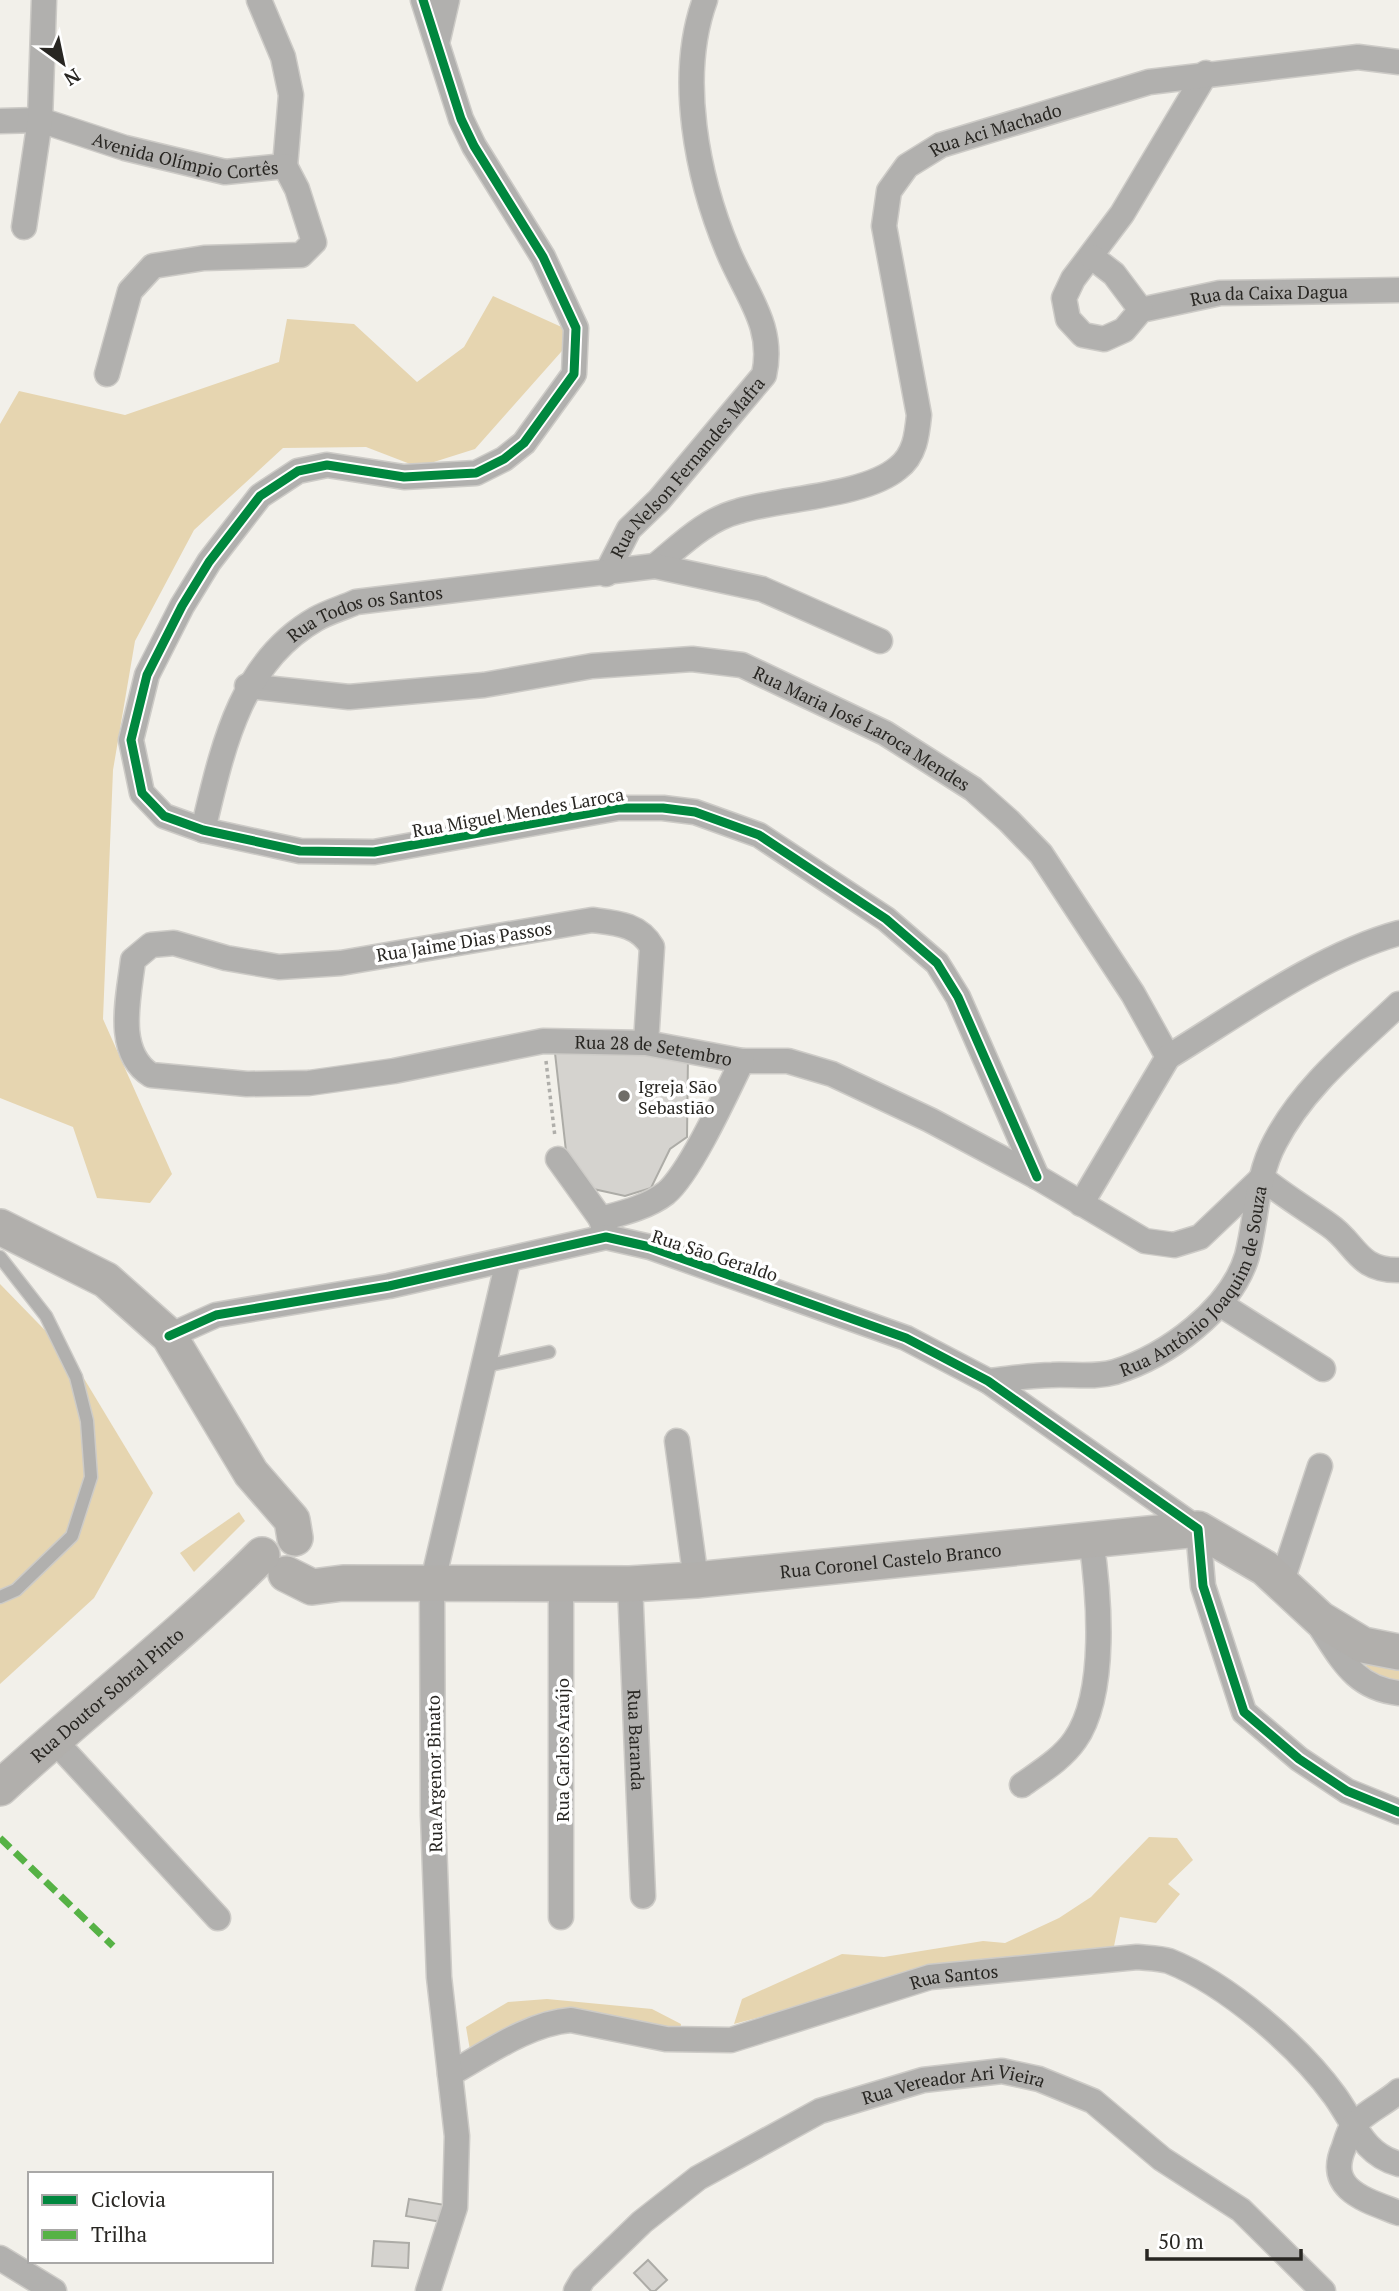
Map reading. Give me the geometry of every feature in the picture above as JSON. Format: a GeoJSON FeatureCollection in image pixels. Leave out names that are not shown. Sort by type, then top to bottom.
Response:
{"type":"FeatureCollection","features":[{"type":"Feature","properties":{"kind":"main road"},"geometry":{"type":"LineString","coordinates":[[0,1227],[106,1280],[169,1336],[250,1473],[271,1494],[271,1516],[282,1553]]}},
{"type":"Feature","properties":{"kind":"main road"},"geometry":{"type":"LineString","coordinates":[[1198,1530],[1265,1568],[1320,1619],[1363,1645],[1399,1652]]}},
{"type":"Feature","properties":{"kind":"main road","name":"Rua Coronel Castelo Branco"},"geometry":{"type":"LineString","coordinates":[[282,1553],[312,1587],[344,1583],[432,1586],[630,1584],[696,1580],[1198,1530]]}},
{"type":"Feature","properties":{"kind":"main road","name":"Rua Doutor Sobral Pinto"},"geometry":{"type":"LineString","coordinates":[[0,1788],[53,1739],[214,1603],[282,1553]]}},
{"type":"Feature","properties":{"kind":"street"},"geometry":{"type":"LineString","coordinates":[[24,226],[40,120],[44,0]]}},
{"type":"Feature","properties":{"kind":"street","name":"Avenida Olímpio Cortês"},"geometry":{"type":"LineString","coordinates":[[0,121],[40,120],[125,148],[225,172],[285,166],[291,95],[283,57],[259,0]]}},
{"type":"Feature","properties":{"kind":"street"},"geometry":{"type":"LineString","coordinates":[[423,0],[438,39]]}},
{"type":"Feature","properties":{"kind":"street"},"geometry":{"type":"LineString","coordinates":[[438,39],[447,0]]}},
{"type":"Feature","properties":{"kind":"street","name":"Rua Nelson Fernandes Mafra"},"geometry":{"type":"LineString","coordinates":[[606,574],[629,529],[659,500],[765,376],[769,354],[766,331],[728,251],[713,208],[694,132],[691,79],[705,0]]}},
{"type":"Feature","properties":{"kind":"street","name":"Rua Miguel Mendes Laroca"},"geometry":{"type":"LineString","coordinates":[[438,39],[461,119],[474,146],[543,257],[576,328],[575,374],[524,443],[503,459],[476,472],[404,477],[327,465],[298,471],[260,496],[209,562],[182,606],[147,675],[131,740],[142,793],[164,817],[203,830],[300,851],[374,852],[618,808],[663,808],[695,812],[759,835],[886,919],[937,963],[958,997],[1037,1177]]}},
{"type":"Feature","properties":{"kind":"street","name":"Rua Aci Machado"},"geometry":{"type":"LineString","coordinates":[[655,566],[707,523],[738,511],[869,483],[899,468],[916,444],[919,415],[884,226],[889,191],[907,166],[941,145],[1149,82],[1206,73],[1358,57],[1399,62]]}},
{"type":"Feature","properties":{"kind":"street"},"geometry":{"type":"LineString","coordinates":[[1091,257],[1114,274],[1141,310],[1124,330],[1104,339],[1083,335],[1068,319],[1064,298],[1073,279],[1122,214],[1206,73]]}},
{"type":"Feature","properties":{"kind":"street"},"geometry":{"type":"LineString","coordinates":[[107,374],[130,290],[153,266],[204,258],[301,255],[314,242],[297,189],[285,166]]}},
{"type":"Feature","properties":{"kind":"street","name":"Rua da Caixa Dagua"},"geometry":{"type":"LineString","coordinates":[[1141,310],[1220,293],[1399,290]]}},
{"type":"Feature","properties":{"kind":"street","name":"Rua Todos os Santos"},"geometry":{"type":"LineString","coordinates":[[203,830],[222,751],[247,686],[299,629],[318,617],[356,603],[655,566],[762,589],[880,641]]}},
{"type":"Feature","properties":{"kind":"street","name":"Rua Maria José Laroca Mendes"},"geometry":{"type":"LineString","coordinates":[[247,686],[349,697],[484,685],[592,666],[692,659],[742,665],[885,733],[973,789],[1009,821],[1041,854],[1133,994],[1168,1057]]}},
{"type":"Feature","properties":{"kind":"street","name":"Rua Jaime Dias Passos"},"geometry":{"type":"LineString","coordinates":[[174,943],[226,958],[279,967],[341,963],[592,920],[628,925],[648,939],[654,954],[646,1043]]}},
{"type":"Feature","properties":{"kind":"street"},"geometry":{"type":"LineString","coordinates":[[1081,1204],[1168,1057],[1303,975],[1381,938],[1399,933]]}},
{"type":"Feature","properties":{"kind":"street","name":"Rua 28 de Setembro"},"geometry":{"type":"LineString","coordinates":[[174,943],[152,945],[133,960],[126,1017],[131,1052],[141,1068],[151,1075],[247,1084],[309,1083],[394,1071],[543,1041],[646,1043],[742,1061],[788,1061],[832,1074],[930,1120],[1037,1177],[1145,1241],[1174,1245],[1200,1237],[1262,1178]]}},
{"type":"Feature","properties":{"kind":"street"},"geometry":{"type":"LineString","coordinates":[[1262,1178],[1273,1144],[1295,1108],[1325,1073],[1399,1004]]}},
{"type":"Feature","properties":{"kind":"street"},"geometry":{"type":"LineString","coordinates":[[558,1159],[604,1228],[666,1193],[675,1183],[742,1061]]}},
{"type":"Feature","properties":{"kind":"street","name":"Rua Antônio Joaquim de Souza"},"geometry":{"type":"LineString","coordinates":[[988,1381],[1115,1372],[1167,1348],[1208,1317],[1220,1304],[1246,1258],[1262,1178],[1332,1227],[1355,1254],[1368,1263],[1399,1270]]}},
{"type":"Feature","properties":{"kind":"street","name":"Rua São Geraldo"},"geometry":{"type":"LineString","coordinates":[[169,1336],[216,1315],[389,1286],[508,1261],[604,1228],[650,1247],[906,1338],[988,1381],[1198,1530]]}},
{"type":"Feature","properties":{"kind":"street","name":"Rua Argenor Binato"},"geometry":{"type":"LineString","coordinates":[[428,2291],[451,2225],[457,2187],[457,2136],[438,1936],[432,1586],[481,1367],[508,1261]]}},
{"type":"Feature","properties":{"kind":"street"},"geometry":{"type":"LineString","coordinates":[[1220,1304],[1323,1368]]}},
{"type":"Feature","properties":{"kind":"street"},"geometry":{"type":"LineString","coordinates":[[677,1441],[696,1580]]}},
{"type":"Feature","properties":{"kind":"street"},"geometry":{"type":"LineString","coordinates":[[1320,1466],[1293,1593],[1348,1667],[1364,1683],[1377,1691],[1399,1693]]}},
{"type":"Feature","properties":{"kind":"street"},"geometry":{"type":"LineString","coordinates":[[1198,1530],[1203,1586],[1244,1712],[1299,1759],[1347,1791],[1399,1812]]}},
{"type":"Feature","properties":{"kind":"street"},"geometry":{"type":"LineString","coordinates":[[1022,1785],[1065,1753],[1077,1738],[1090,1703],[1099,1647],[1099,1593],[1091,1539]]}},
{"type":"Feature","properties":{"kind":"street","name":"Rua Carlos Araújo"},"geometry":{"type":"LineString","coordinates":[[561,1583],[561,1917]]}},
{"type":"Feature","properties":{"kind":"street","name":"Rua Baranda"},"geometry":{"type":"LineString","coordinates":[[630,1584],[643,1896]]}},
{"type":"Feature","properties":{"kind":"street"},"geometry":{"type":"LineString","coordinates":[[53,1739],[218,1918]]}},
{"type":"Feature","properties":{"kind":"street","name":"Rua Santos"},"geometry":{"type":"LineString","coordinates":[[450,2074],[503,2044],[559,2021],[571,2020],[666,2039],[731,2040],[930,1977],[1137,1956],[1167,1960],[1239,2003],[1288,2044],[1335,2096],[1364,2144],[1382,2158],[1399,2164]]}},
{"type":"Feature","properties":{"kind":"street","name":"Rua Vereador Ari Vieira"},"geometry":{"type":"LineString","coordinates":[[576,2291],[583,2279],[642,2222],[698,2178],[820,2111],[923,2080],[1002,2071],[1039,2079],[1093,2101],[1162,2159],[1241,2210],[1323,2291]]}},
{"type":"Feature","properties":{"kind":"street"},"geometry":{"type":"LineString","coordinates":[[1399,2091],[1352,2127],[1337,2163],[1337,2174],[1344,2185],[1368,2201],[1399,2213]]}},
{"type":"Feature","properties":{"kind":"street"},"geometry":{"type":"LineString","coordinates":[[0,2258],[54,2291]]}},
{"type":"Feature","properties":{"kind":"lane"},"geometry":{"type":"LineString","coordinates":[[0,1257],[46,1317],[76,1377],[87,1421],[91,1477],[72,1536],[16,1590],[0,1597]]}},
{"type":"Feature","properties":{"kind":"lane"},"geometry":{"type":"LineString","coordinates":[[481,1367],[549,1352]]}},
{"type":"Feature","properties":{"kind":"path"},"geometry":{"type":"LineString","coordinates":[[543,1041],[558,1159]]}},
{"type":"Feature","properties":{"kind":"shaded area"},"geometry":{"type":"Polygon","coordinates":[[[493,296],[577,334],[475,449],[418,467],[366,447],[283,448],[194,530],[135,641],[113,770],[103,1019],[172,1174],[150,1203],[97,1198],[73,1127],[0,1098],[0,424],[19,391],[125,415],[279,362],[287,319],[354,324],[417,382],[464,347],[493,296]]]}},
{"type":"Feature","properties":{"kind":"shaded area"},"geometry":{"type":"Polygon","coordinates":[[[0,1284],[71,1357],[153,1493],[94,1598],[0,1684],[0,1284]]]}},
{"type":"Feature","properties":{"kind":"shaded area"},"geometry":{"type":"Polygon","coordinates":[[[239,1512],[245,1521],[194,1572],[180,1553],[239,1512]]]}},
{"type":"Feature","properties":{"kind":"shaded area"},"geometry":{"type":"Polygon","coordinates":[[[1356,1647],[1399,1655],[1399,1689],[1372,1676],[1356,1647]]]}},
{"type":"Feature","properties":{"kind":"shaded area"},"geometry":{"type":"Polygon","coordinates":[[[1149,1837],[1177,1838],[1193,1860],[1168,1884],[1180,1894],[1156,1923],[1120,1917],[1113,1951],[889,1983],[734,2024],[742,1999],[842,1954],[884,1957],[983,1941],[1005,1943],[1059,1918],[1091,1897],[1149,1837]]]}},
{"type":"Feature","properties":{"kind":"shaded area"},"geometry":{"type":"Polygon","coordinates":[[[547,1999],[652,2009],[681,2024],[680,2034],[563,2018],[471,2056],[466,2027],[508,2002],[547,1999]]]}},
{"type":"Feature","properties":{"kind":"building","name":"Igreja São Sebastião"},"geometry":{"type":"Polygon","coordinates":[[[554,1044],[688,1055],[687,1137],[670,1149],[651,1188],[625,1196],[589,1188],[567,1160],[554,1044]]]}},
{"type":"Feature","properties":{"kind":"building"},"geometry":{"type":"Polygon","coordinates":[[[409,2199],[445,2205],[442,2222],[406,2216],[409,2199]]]}},
{"type":"Feature","properties":{"kind":"building"},"geometry":{"type":"Polygon","coordinates":[[[374,2241],[409,2243],[408,2268],[372,2266],[374,2241]]]}},
{"type":"Feature","properties":{"kind":"building"},"geometry":{"type":"Polygon","coordinates":[[[648,2260],[667,2280],[655,2291],[651,2291],[634,2273],[648,2260]]]}},
{"type":"Feature","properties":{"kind":"marked path"},"geometry":{"type":"LineString","coordinates":[[0,1838],[113,1946]]}},
{"type":"Feature","properties":{"kind":"cycle path"},"geometry":{"type":"LineString","coordinates":[[423,0],[461,119],[474,146],[543,257],[576,328],[574,374],[524,443],[504,459],[476,473],[404,477],[327,465],[298,471],[260,496],[209,562],[182,606],[147,675],[131,740],[142,793],[164,816],[203,830],[300,851],[374,852],[618,808],[663,808],[695,812],[759,835],[886,919],[937,963],[958,997],[1037,1177]]}},
{"type":"Feature","properties":{"kind":"cycle path"},"geometry":{"type":"LineString","coordinates":[[169,1336],[216,1315],[389,1286],[606,1237],[650,1247],[906,1338],[988,1381],[1198,1529],[1203,1586],[1244,1712],[1299,1759],[1347,1791],[1399,1812]]}},
{"type":"Feature","properties":{"kind":"place","name":"Igreja São Sebastião"},"geometry":{"type":"Point","coordinates":[624,1096]}}]}
